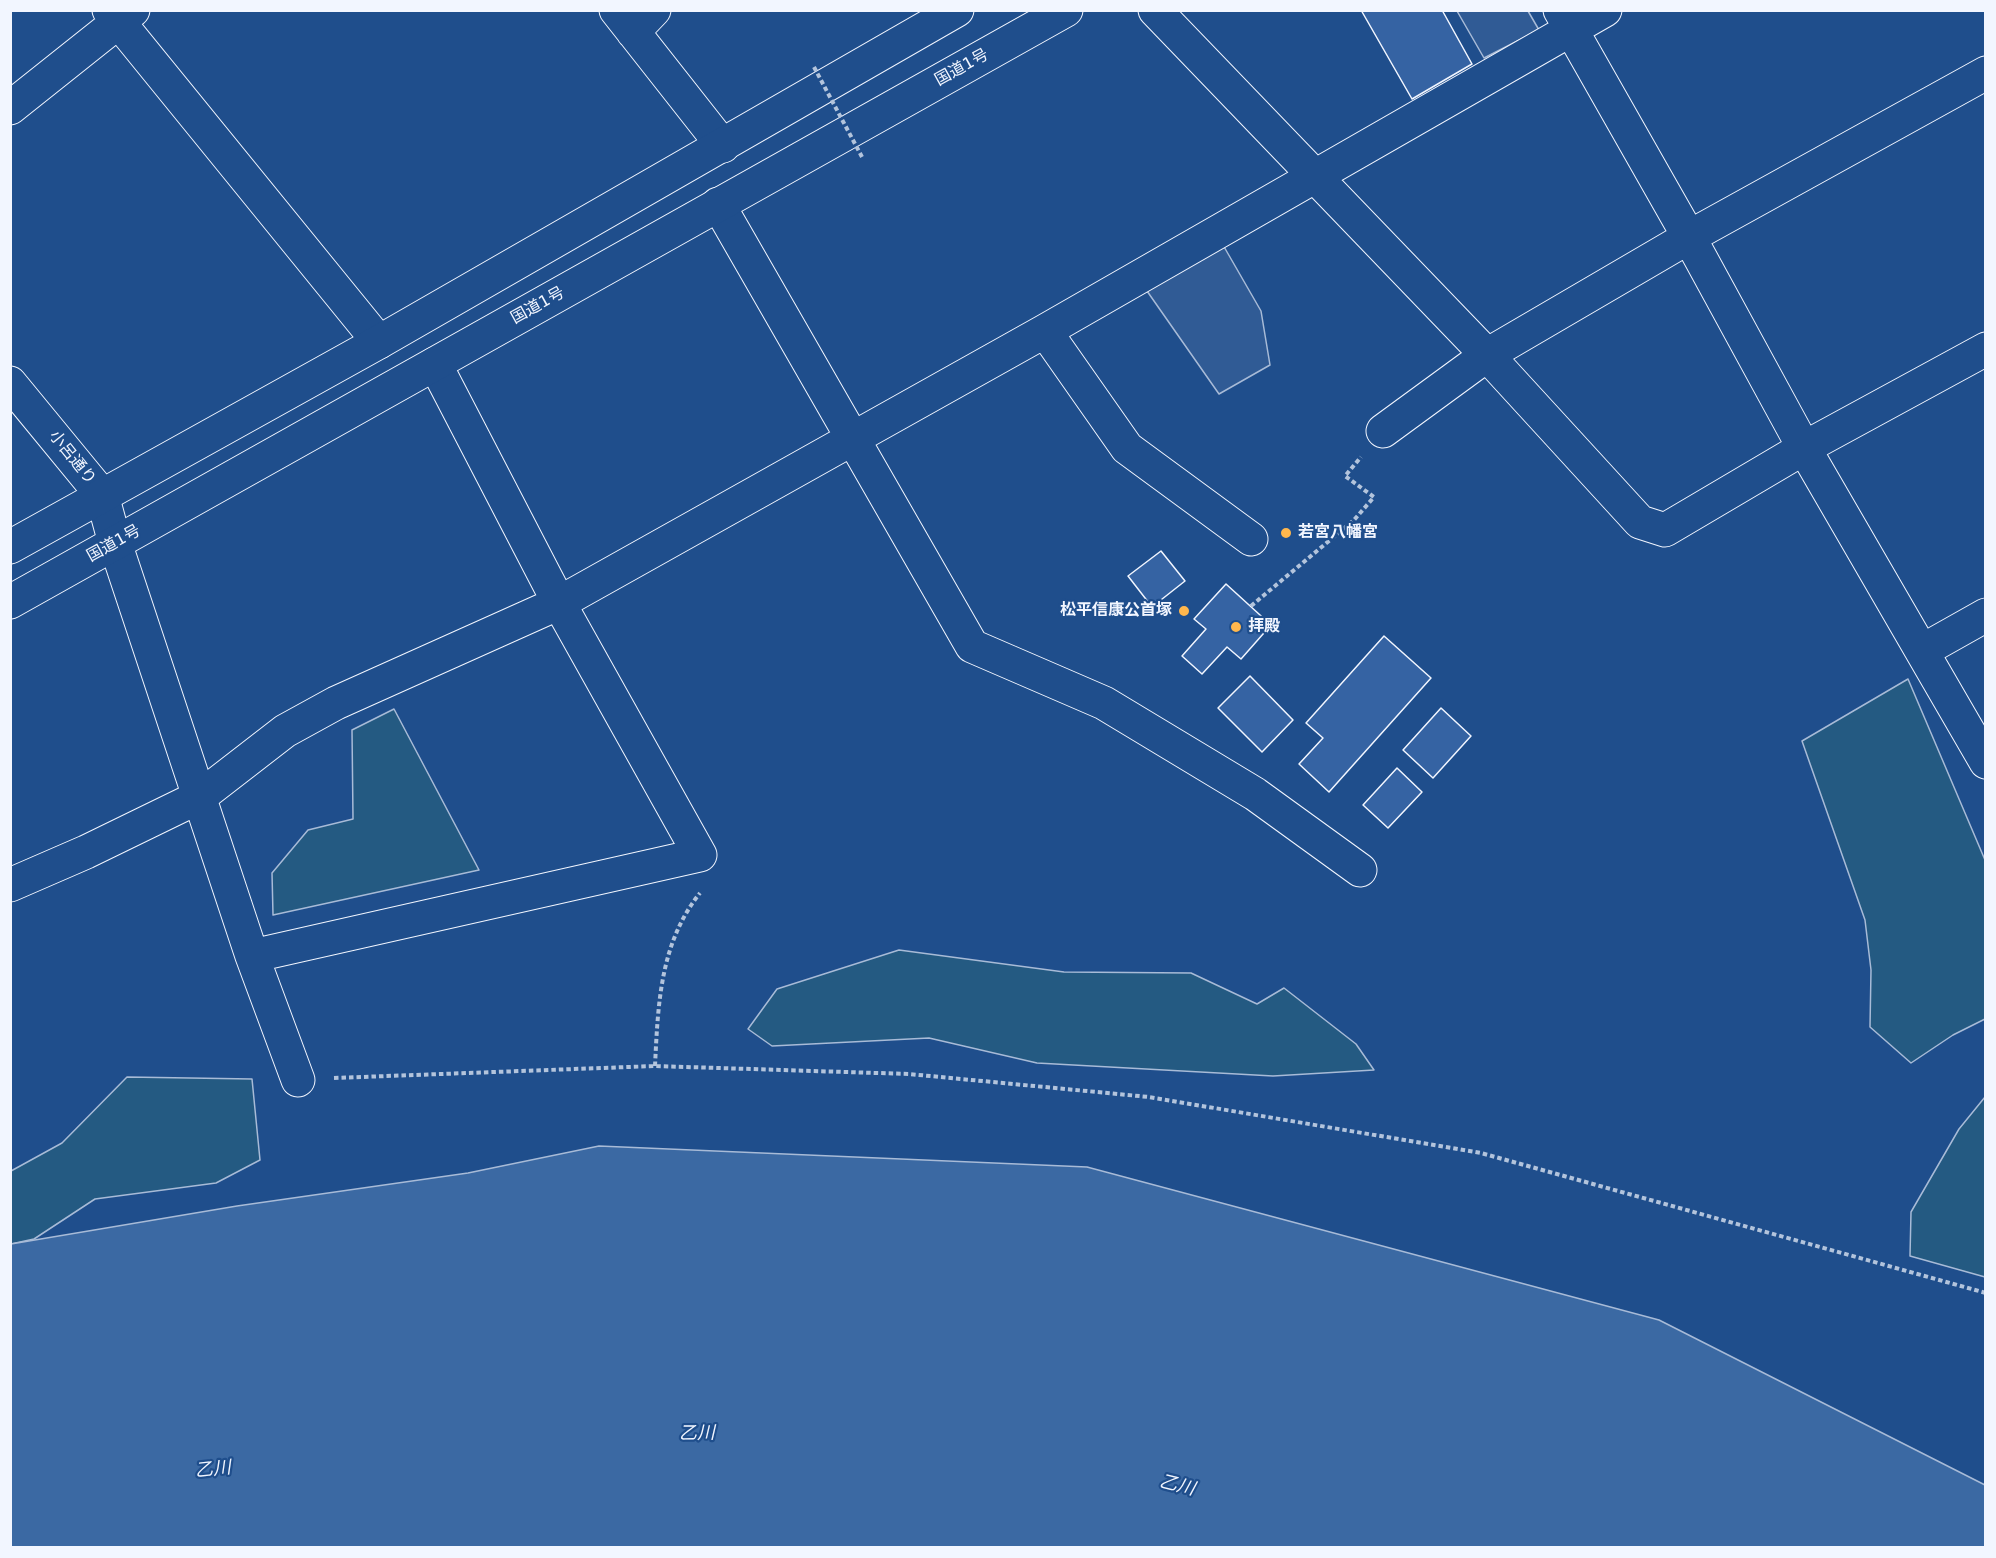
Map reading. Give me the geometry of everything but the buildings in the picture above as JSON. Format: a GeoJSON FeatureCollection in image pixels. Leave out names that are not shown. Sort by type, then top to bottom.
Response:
{"type":"FeatureCollection","features":[{"type":"Feature","properties":{"kind":"main road"},"geometry":{"type":"LineString","coordinates":[[10,547],[379,342],[957,10]]}},
{"type":"Feature","properties":{"kind":"main road","name":"国道1号"},"geometry":{"type":"LineString","coordinates":[[10,602],[1066,10]]}},
{"type":"Feature","properties":{"kind":"main road"},"geometry":{"type":"LineString","coordinates":[[1155,10],[1486,355],[1640,522],[1665,530],[1804,448],[1986,349]]}},
{"type":"Feature","properties":{"kind":"main road"},"geometry":{"type":"LineString","coordinates":[[10,885],[86,852],[201,796],[285,731],[336,702],[559,603],[1315,177],[1566,20],[1605,10]]}},
{"type":"Feature","properties":{"kind":"main road"},"geometry":{"type":"LineString","coordinates":[[10,108],[120,15],[379,342]]}},
{"type":"Feature","properties":{"kind":"main road"},"geometry":{"type":"LineString","coordinates":[[634,18],[723,146]]}},
{"type":"Feature","properties":{"kind":"main road"},"geometry":{"type":"LineString","coordinates":[[1566,20],[1689,237],[1804,448],[1986,762]]}},
{"type":"Feature","properties":{"kind":"main road"},"geometry":{"type":"LineString","coordinates":[[1383,431],[1486,355],[1689,237],[1986,73]]}},
{"type":"Feature","properties":{"kind":"main road"},"geometry":{"type":"LineString","coordinates":[[718,204],[972,646],[1104,703],[1254,794],[1360,870]]}},
{"type":"Feature","properties":{"kind":"main road"},"geometry":{"type":"LineString","coordinates":[[1045,331],[1127,448],[1251,538]]}},
{"type":"Feature","properties":{"kind":"main road"},"geometry":{"type":"LineString","coordinates":[[252,956],[700,855],[559,603],[435,364]]}},
{"type":"Feature","properties":{"kind":"main road","name":"小呂通り"},"geometry":{"type":"LineString","coordinates":[[10,383],[102,495],[115,543],[201,796],[252,956],[298,1080]]}},
{"type":"Feature","properties":{"kind":"main road"},"geometry":{"type":"LineString","coordinates":[[1922,651],[1986,615]]}},
{"type":"Feature","properties":{"kind":"path"},"geometry":{"type":"LineString","coordinates":[[814,67],[862,157]]}},
{"type":"Feature","properties":{"kind":"path"},"geometry":{"type":"LineString","coordinates":[[1251,606],[1354,520],[1374,497],[1345,476]]}},
{"type":"Feature","properties":{"kind":"path"},"geometry":{"type":"LineString","coordinates":[[655,1066],[658,1001],[664,970],[680,925],[702,891]]}},
{"type":"Feature","properties":{"kind":"path"},"geometry":{"type":"LineString","coordinates":[[298,1080],[655,1066],[909,1074],[1149,1097],[1470,1151],[1986,1293]]}},
{"type":"Feature","properties":{"kind":"shaded area"},"geometry":{"type":"Polygon","coordinates":[[[1457,11],[1528,11],[1539,30],[1484,58],[1457,11]]]}},
{"type":"Feature","properties":{"kind":"shaded area"},"geometry":{"type":"Polygon","coordinates":[[[1223,245],[1261,311],[1270,365],[1219,394],[1147,291],[1223,245]]]}},
{"type":"Feature","properties":{"kind":"shaded area"},"geometry":{"type":"Polygon","coordinates":[[[1908,679],[1985,860],[1985,1019],[1953,1035],[1911,1063],[1870,1027],[1871,970],[1865,920],[1802,741],[1908,679]]]}},
{"type":"Feature","properties":{"kind":"shaded area"},"geometry":{"type":"Polygon","coordinates":[[[394,709],[479,870],[273,915],[272,873],[308,830],[353,819],[352,730],[394,709]]]}},
{"type":"Feature","properties":{"kind":"shaded area"},"geometry":{"type":"Polygon","coordinates":[[[899,950],[1064,972],[1191,973],[1257,1004],[1284,988],[1356,1044],[1374,1070],[1273,1076],[1037,1063],[929,1038],[772,1046],[748,1029],[777,989],[899,950]]]}},
{"type":"Feature","properties":{"kind":"shaded area"},"geometry":{"type":"Polygon","coordinates":[[[127,1077],[252,1079],[260,1160],[216,1183],[95,1199],[34,1239],[11,1244],[11,1171],[62,1143],[127,1077]]]}},
{"type":"Feature","properties":{"kind":"shaded area"},"geometry":{"type":"Polygon","coordinates":[[[1985,1097],[1985,1277],[1910,1256],[1911,1212],[1959,1129],[1985,1097]]]}},
{"type":"Feature","properties":{"kind":"water","name":"乙川"},"geometry":{"type":"Polygon","coordinates":[[[599,1146],[1087,1167],[1659,1320],[1985,1485],[1985,1547],[11,1547],[11,1244],[237,1206],[468,1173],[599,1146]]]}},
{"type":"Feature","properties":{"kind":"place","name":"若宮八幡宮"},"geometry":{"type":"Point","coordinates":[1286,533]}},
{"type":"Feature","properties":{"kind":"place","name":"松平信康公首塚"},"geometry":{"type":"Point","coordinates":[1184,611]}},
{"type":"Feature","properties":{"kind":"place","name":"拝殿"},"geometry":{"type":"Point","coordinates":[1236,627]}}]}
